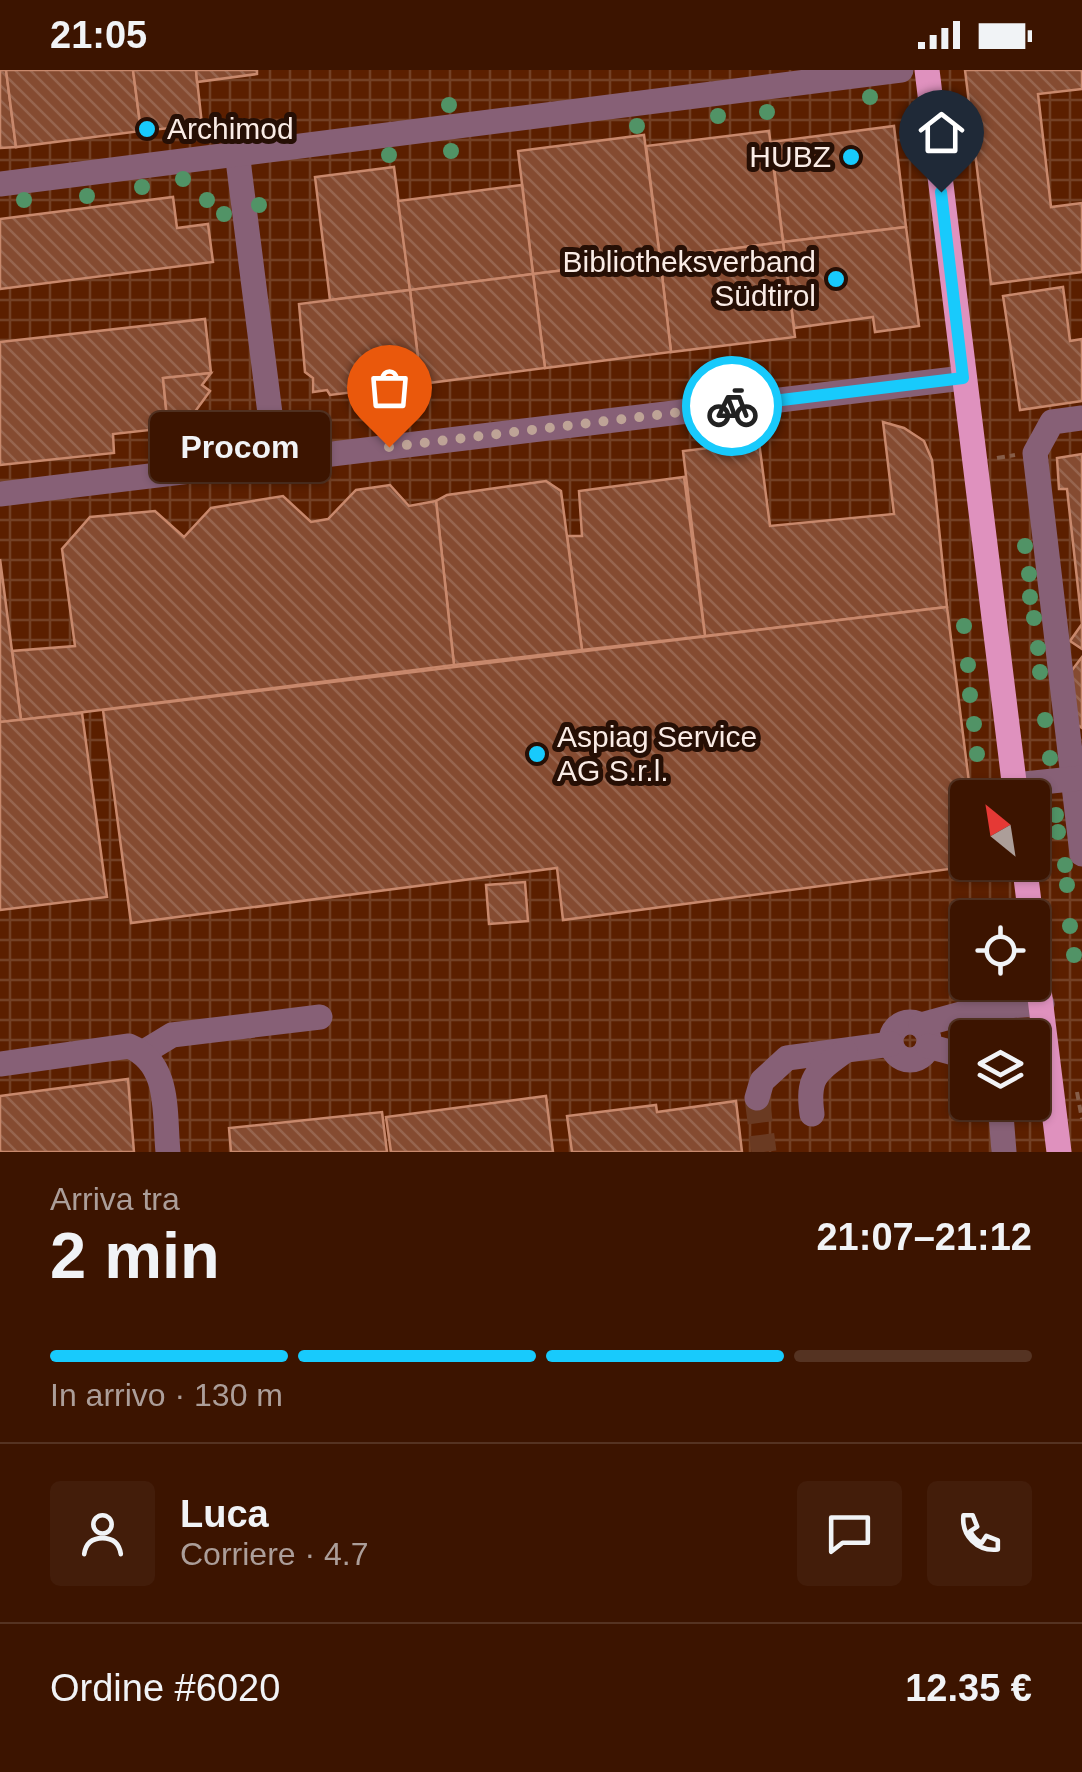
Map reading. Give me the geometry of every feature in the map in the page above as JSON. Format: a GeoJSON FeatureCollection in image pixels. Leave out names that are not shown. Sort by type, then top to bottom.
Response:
{"type":"FeatureCollection","features":[{"type":"Feature","properties":{"kind":"main road"},"geometry":{"type":"LineString","coordinates":[[927,70],[1014,780]]}},
{"type":"Feature","properties":{"kind":"main road"},"geometry":{"type":"LineString","coordinates":[[1041,1000],[1059,1152]]}},
{"type":"Feature","properties":{"kind":"street"},"geometry":{"type":"LineString","coordinates":[[0,184],[785,77],[900,70]]}},
{"type":"Feature","properties":{"kind":"street"},"geometry":{"type":"LineString","coordinates":[[237,152],[276,461]]}},
{"type":"Feature","properties":{"kind":"street"},"geometry":{"type":"LineString","coordinates":[[0,494],[963,378]]}},
{"type":"Feature","properties":{"kind":"street"},"geometry":{"type":"LineString","coordinates":[[1082,418],[1052,422],[1035,452],[1078,779],[1082,854]]}},
{"type":"Feature","properties":{"kind":"street"},"geometry":{"type":"LineString","coordinates":[[1050,784],[1078,779]]}},
{"type":"Feature","properties":{"kind":"street"},"geometry":{"type":"LineString","coordinates":[[924,1036],[986,1007],[1042,1004]]}},
{"type":"Feature","properties":{"kind":"street"},"geometry":{"type":"LineString","coordinates":[[144,1052],[172,1035],[320,1017]]}},
{"type":"Feature","properties":{"kind":"street"},"geometry":{"type":"LineString","coordinates":[[757,1098],[758,1088],[769,1072],[787,1058],[892,1044],[897,1055],[908,1060],[921,1057],[924,1036]]}},
{"type":"Feature","properties":{"kind":"street"},"geometry":{"type":"LineString","coordinates":[[924,1036],[950,1048]]}},
{"type":"Feature","properties":{"kind":"street"},"geometry":{"type":"LineString","coordinates":[[0,1064],[129,1046],[144,1052],[160,1078],[168,1152]]}},
{"type":"Feature","properties":{"kind":"street"},"geometry":{"type":"LineString","coordinates":[[812,1114],[809,1092],[815,1075],[845,1052]]}},
{"type":"Feature","properties":{"kind":"street"},"geometry":{"type":"LineString","coordinates":[[1001,1120],[1004,1152]]}},
{"type":"Feature","properties":{"kind":"shaded area"},"geometry":{"type":"Polygon","coordinates":[[[0,70],[1082,70],[1082,1152],[0,1152],[0,70]]]}},
{"type":"Feature","properties":{"kind":"building"},"geometry":{"type":"Polygon","coordinates":[[[0,70],[6,70],[16,147],[0,148],[0,70]]]}},
{"type":"Feature","properties":{"kind":"building"},"geometry":{"type":"Polygon","coordinates":[[[6,70],[133,70],[141,131],[16,147],[6,70]]]}},
{"type":"Feature","properties":{"kind":"building"},"geometry":{"type":"Polygon","coordinates":[[[133,70],[196,70],[202,125],[141,131],[133,70]]]}},
{"type":"Feature","properties":{"kind":"building"},"geometry":{"type":"Polygon","coordinates":[[[196,70],[257,70],[257,74],[197,82],[196,70]]]}},
{"type":"Feature","properties":{"kind":"building"},"geometry":{"type":"Polygon","coordinates":[[[965,70],[1082,70],[1082,89],[1038,94],[1051,207],[1082,203],[1082,272],[991,284],[965,70]]]}},
{"type":"Feature","properties":{"kind":"building"},"geometry":{"type":"Polygon","coordinates":[[[894,126],[906,227],[783,242],[771,142],[894,126]]]}},
{"type":"Feature","properties":{"kind":"building"},"geometry":{"type":"Polygon","coordinates":[[[769,131],[783,242],[660,258],[646,146],[769,131]]]}},
{"type":"Feature","properties":{"kind":"building"},"geometry":{"type":"Polygon","coordinates":[[[644,135],[660,258],[533,274],[518,151],[644,135]]]}},
{"type":"Feature","properties":{"kind":"building"},"geometry":{"type":"Polygon","coordinates":[[[394,167],[410,290],[330,300],[315,177],[394,167]]]}},
{"type":"Feature","properties":{"kind":"building"},"geometry":{"type":"Polygon","coordinates":[[[522,185],[533,274],[410,290],[398,201],[522,185]]]}},
{"type":"Feature","properties":{"kind":"building"},"geometry":{"type":"Polygon","coordinates":[[[173,197],[177,228],[208,224],[213,262],[0,289],[0,219],[173,197]]]}},
{"type":"Feature","properties":{"kind":"building"},"geometry":{"type":"Polygon","coordinates":[[[906,227],[919,326],[875,332],[873,317],[794,328],[783,242],[906,227]]]}},
{"type":"Feature","properties":{"kind":"building"},"geometry":{"type":"Polygon","coordinates":[[[783,242],[795,337],[671,352],[660,258],[783,242]]]}},
{"type":"Feature","properties":{"kind":"building"},"geometry":{"type":"Polygon","coordinates":[[[660,258],[671,352],[545,368],[533,274],[660,258]]]}},
{"type":"Feature","properties":{"kind":"building"},"geometry":{"type":"Polygon","coordinates":[[[533,274],[545,368],[421,384],[410,290],[533,274]]]}},
{"type":"Feature","properties":{"kind":"building"},"geometry":{"type":"Polygon","coordinates":[[[1063,287],[1070,341],[1082,339],[1082,401],[1020,410],[1003,296],[1063,287]]]}},
{"type":"Feature","properties":{"kind":"building"},"geometry":{"type":"Polygon","coordinates":[[[410,290],[421,384],[330,395],[327,390],[313,392],[313,378],[305,372],[299,304],[410,290]]]}},
{"type":"Feature","properties":{"kind":"building"},"geometry":{"type":"Polygon","coordinates":[[[205,319],[211,373],[163,378],[168,428],[113,434],[114,453],[0,465],[0,342],[205,319]]]}},
{"type":"Feature","properties":{"kind":"building"},"geometry":{"type":"Polygon","coordinates":[[[211,373],[202,385],[210,391],[189,420],[180,413],[168,428],[163,378],[211,373]]]}},
{"type":"Feature","properties":{"kind":"building"},"geometry":{"type":"Polygon","coordinates":[[[883,422],[904,428],[924,441],[932,460],[947,607],[705,636],[683,451],[759,442],[770,526],[894,514],[883,422]]]}},
{"type":"Feature","properties":{"kind":"building"},"geometry":{"type":"Polygon","coordinates":[[[1082,454],[1082,624],[1067,489],[1059,489],[1057,458],[1082,454]]]}},
{"type":"Feature","properties":{"kind":"building"},"geometry":{"type":"Polygon","coordinates":[[[684,477],[705,636],[582,650],[567,536],[582,536],[579,491],[684,477]]]}},
{"type":"Feature","properties":{"kind":"building"},"geometry":{"type":"Polygon","coordinates":[[[546,481],[561,491],[582,650],[454,665],[436,501],[447,495],[546,481]]]}},
{"type":"Feature","properties":{"kind":"building"},"geometry":{"type":"Polygon","coordinates":[[[390,485],[409,506],[436,501],[454,665],[21,720],[12,651],[75,646],[62,549],[90,517],[155,511],[184,537],[211,508],[283,496],[311,522],[328,519],[356,490],[390,485]]]}},
{"type":"Feature","properties":{"kind":"building"},"geometry":{"type":"Polygon","coordinates":[[[0,559],[21,720],[0,722],[0,559]]]}},
{"type":"Feature","properties":{"kind":"building","name":"Aspiag Service AG S.r.l."},"geometry":{"type":"Polygon","coordinates":[[[947,607],[969,780],[950,780],[950,869],[563,920],[557,868],[131,923],[103,710],[947,607]]]}},
{"type":"Feature","properties":{"kind":"building"},"geometry":{"type":"Polygon","coordinates":[[[1082,624],[1082,649],[1070,641],[1082,624]]]}},
{"type":"Feature","properties":{"kind":"building"},"geometry":{"type":"Polygon","coordinates":[[[1082,657],[1082,728],[1075,723],[1069,674],[1082,657]]]}},
{"type":"Feature","properties":{"kind":"building"},"geometry":{"type":"Polygon","coordinates":[[[82,713],[107,897],[0,910],[0,722],[82,713]]]}},
{"type":"Feature","properties":{"kind":"building"},"geometry":{"type":"Polygon","coordinates":[[[525,882],[528,921],[489,924],[486,885],[525,882]]]}},
{"type":"Feature","properties":{"kind":"building"},"geometry":{"type":"Polygon","coordinates":[[[128,1079],[134,1152],[0,1152],[0,1096],[128,1079]]]}},
{"type":"Feature","properties":{"kind":"building"},"geometry":{"type":"Polygon","coordinates":[[[546,1096],[553,1152],[391,1152],[386,1117],[546,1096]]]}},
{"type":"Feature","properties":{"kind":"building"},"geometry":{"type":"Polygon","coordinates":[[[736,1101],[742,1152],[572,1152],[567,1116],[656,1105],[657,1112],[736,1101]]]}},
{"type":"Feature","properties":{"kind":"building"},"geometry":{"type":"Polygon","coordinates":[[[382,1112],[387,1152],[231,1152],[229,1128],[382,1112]]]}},
{"type":"Feature","properties":{"kind":"tunnel"},"geometry":{"type":"LineString","coordinates":[[757,1098],[764,1152]]}},
{"type":"Feature","properties":{"kind":"way so far"},"geometry":{"type":"LineString","coordinates":[[389,447],[732,406]]}},
{"type":"Feature","properties":{"kind":"place","name":"Archimod"},"geometry":{"type":"Point","coordinates":[147,129]}},
{"type":"Feature","properties":{"kind":"place","name":"HUBZ"},"geometry":{"type":"Point","coordinates":[851,157]}},
{"type":"Feature","properties":{"kind":"place","name":"Bibliotheksverband Südtirol"},"geometry":{"type":"Point","coordinates":[836,279]}},
{"type":"Feature","properties":{"kind":"place","name":"Procom"},"geometry":{"type":"Point","coordinates":[389,447]}},
{"type":"Feature","properties":{"kind":"place","name":"Aspiag Service AG S.r.l."},"geometry":{"type":"Point","coordinates":[537,754]}},
{"type":"Feature","properties":{"kind":"route"},"geometry":{"type":"LineString","coordinates":[[732,406],[963,378],[941,192]]}}]}
